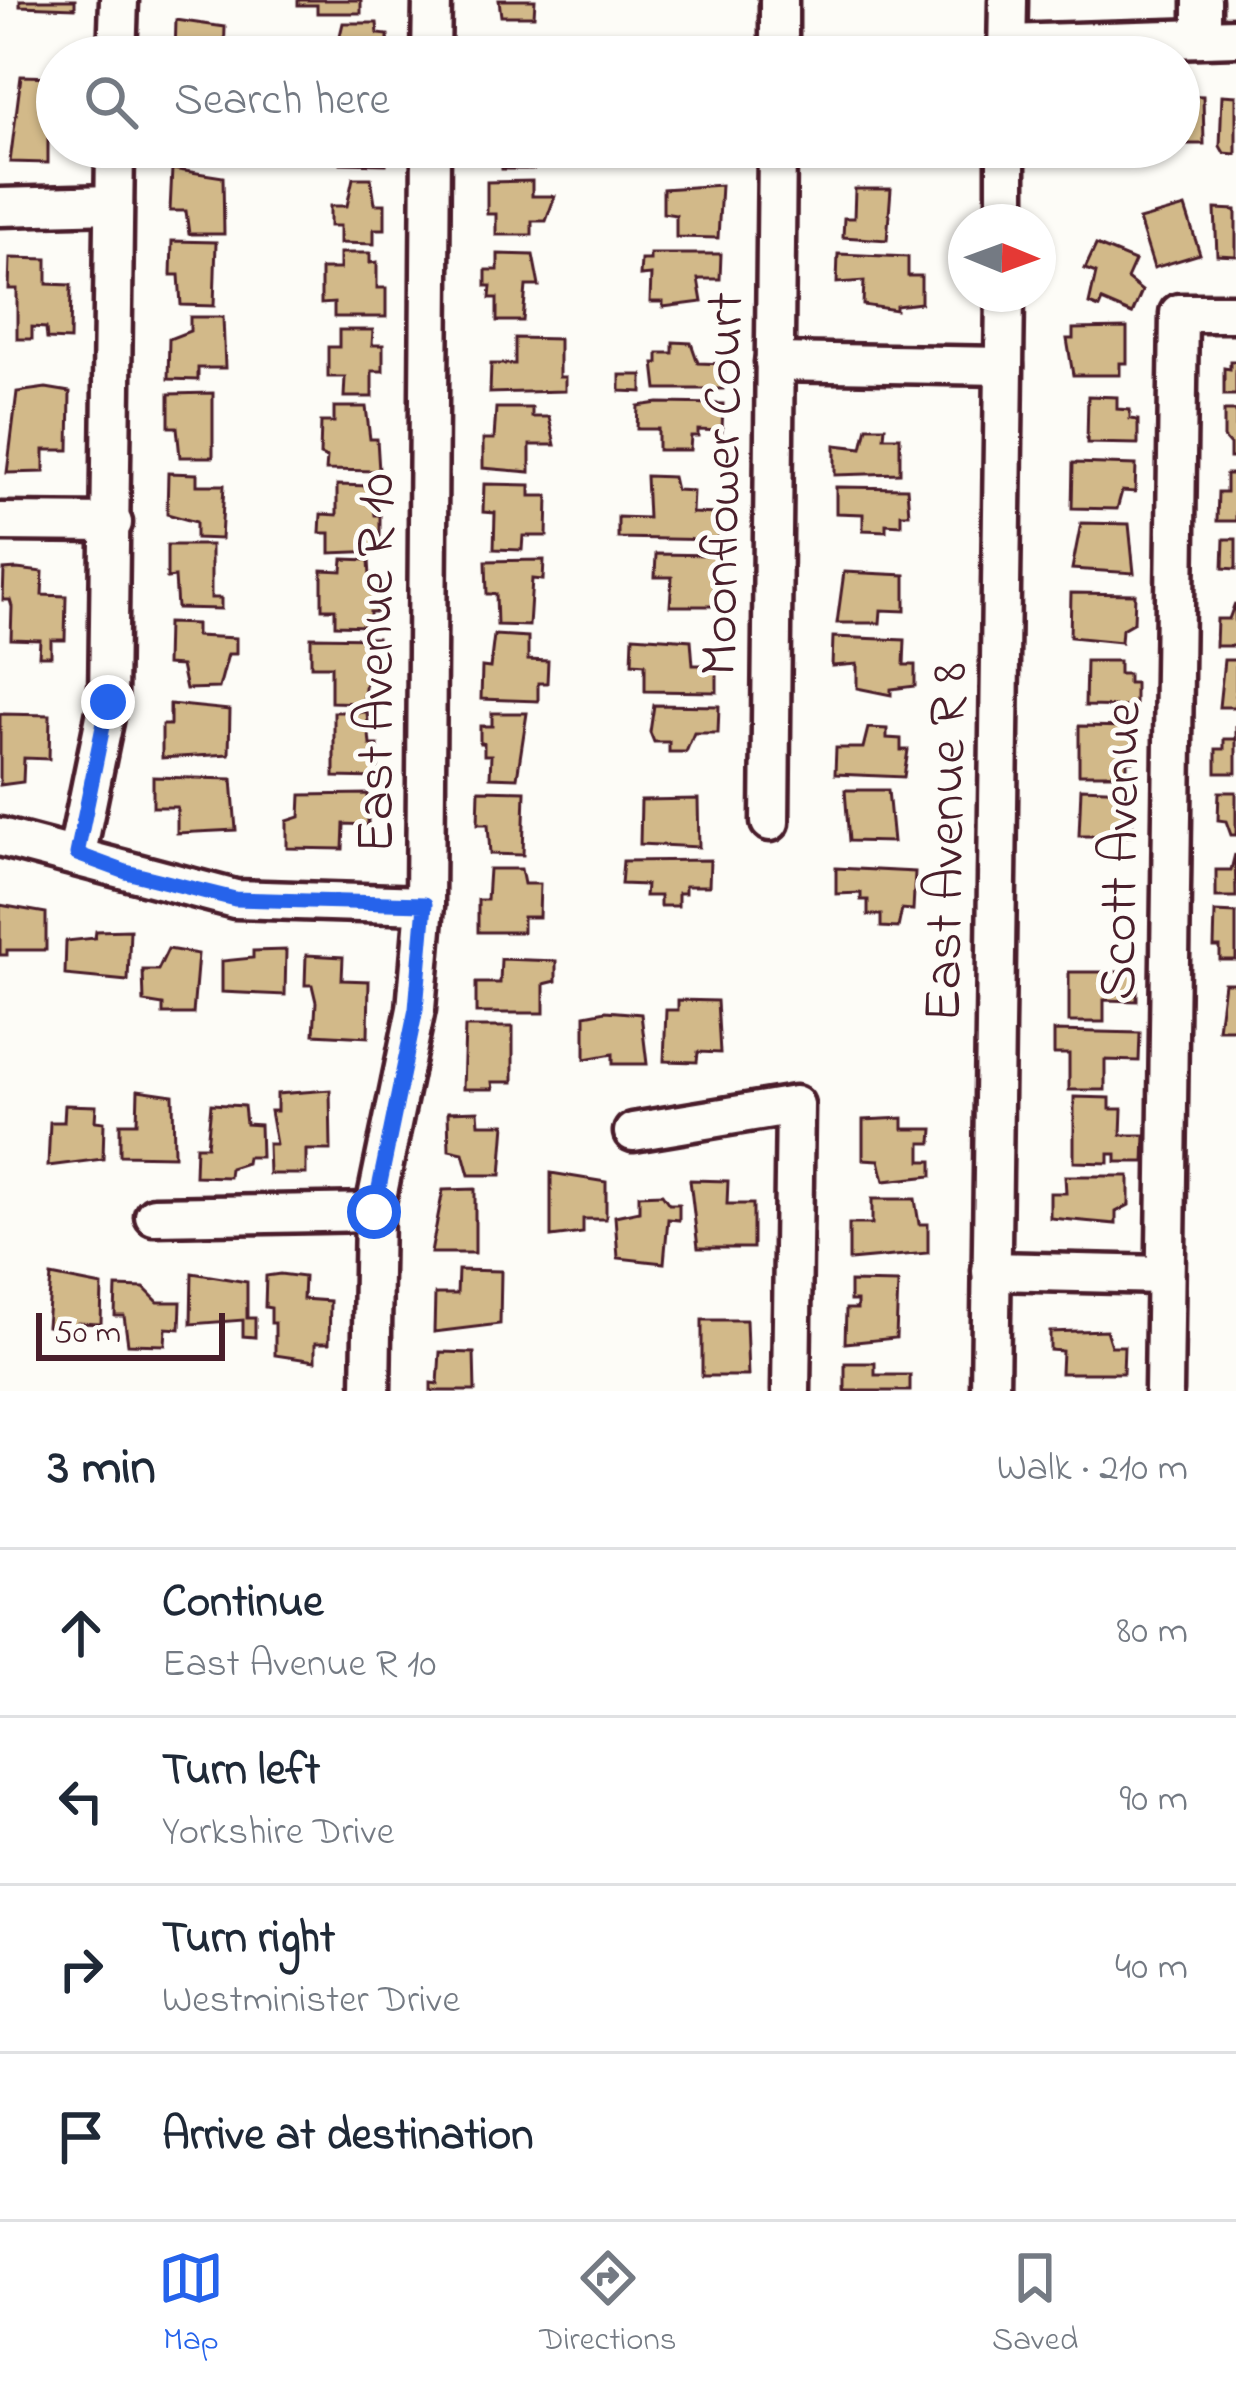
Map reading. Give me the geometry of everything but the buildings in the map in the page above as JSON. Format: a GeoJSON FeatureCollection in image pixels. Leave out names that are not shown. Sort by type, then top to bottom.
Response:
{"type":"FeatureCollection","features":[{"type":"Feature","properties":{"kind":"street"},"geometry":{"type":"LineString","coordinates":[[117,36],[118,0]]}},
{"type":"Feature","properties":{"kind":"street"},"geometry":{"type":"LineString","coordinates":[[431,36],[432,0]]}},
{"type":"Feature","properties":{"kind":"street"},"geometry":{"type":"LineString","coordinates":[[778,36],[779,0]]}},
{"type":"Feature","properties":{"kind":"street"},"geometry":{"type":"LineString","coordinates":[[1007,36],[1008,0]]}},
{"type":"Feature","properties":{"kind":"street"},"geometry":{"type":"LineString","coordinates":[[1118,36],[1213,24]]}},
{"type":"Feature","properties":{"kind":"street"},"geometry":{"type":"LineString","coordinates":[[77,854],[108,702],[115,168]]}},
{"type":"Feature","properties":{"kind":"street","name":"East Avenue R 10"},"geometry":{"type":"LineString","coordinates":[[371,1391],[374,1212],[416,1009],[425,904],[431,168]]}},
{"type":"Feature","properties":{"kind":"street","name":"Moonflower Court"},"geometry":{"type":"LineString","coordinates":[[770,822],[777,168]]}},
{"type":"Feature","properties":{"kind":"street"},"geometry":{"type":"LineString","coordinates":[[1006,168],[1006,204]]}},
{"type":"Feature","properties":{"kind":"street"},"geometry":{"type":"LineString","coordinates":[[0,207],[114,204]]}},
{"type":"Feature","properties":{"kind":"street","name":"East Avenue R 8"},"geometry":{"type":"LineString","coordinates":[[990,1391],[1005,312]]}},
{"type":"Feature","properties":{"kind":"street","name":"Scott Avenue"},"geometry":{"type":"LineString","coordinates":[[1164,1391],[1180,313],[1236,313]]}},
{"type":"Feature","properties":{"kind":"street"},"geometry":{"type":"LineString","coordinates":[[774,362],[1004,366]]}},
{"type":"Feature","properties":{"kind":"street"},"geometry":{"type":"LineString","coordinates":[[0,522],[113,523]]}},
{"type":"Feature","properties":{"kind":"street"},"geometry":{"type":"LineString","coordinates":[[0,837],[235,899],[425,904]]}},
{"type":"Feature","properties":{"kind":"street"},"geometry":{"type":"LineString","coordinates":[[633,1132],[795,1106],[790,1391]]}},
{"type":"Feature","properties":{"kind":"street"},"geometry":{"type":"LineString","coordinates":[[154,1216],[374,1212]]}},
{"type":"Feature","properties":{"kind":"street"},"geometry":{"type":"LineString","coordinates":[[991,1270],[1165,1275]]}},
{"type":"Feature","properties":{"kind":"route"},"geometry":{"type":"LineString","coordinates":[[108,702],[77,854],[126,872],[235,899],[425,904],[416,1009],[374,1212]]}}]}
